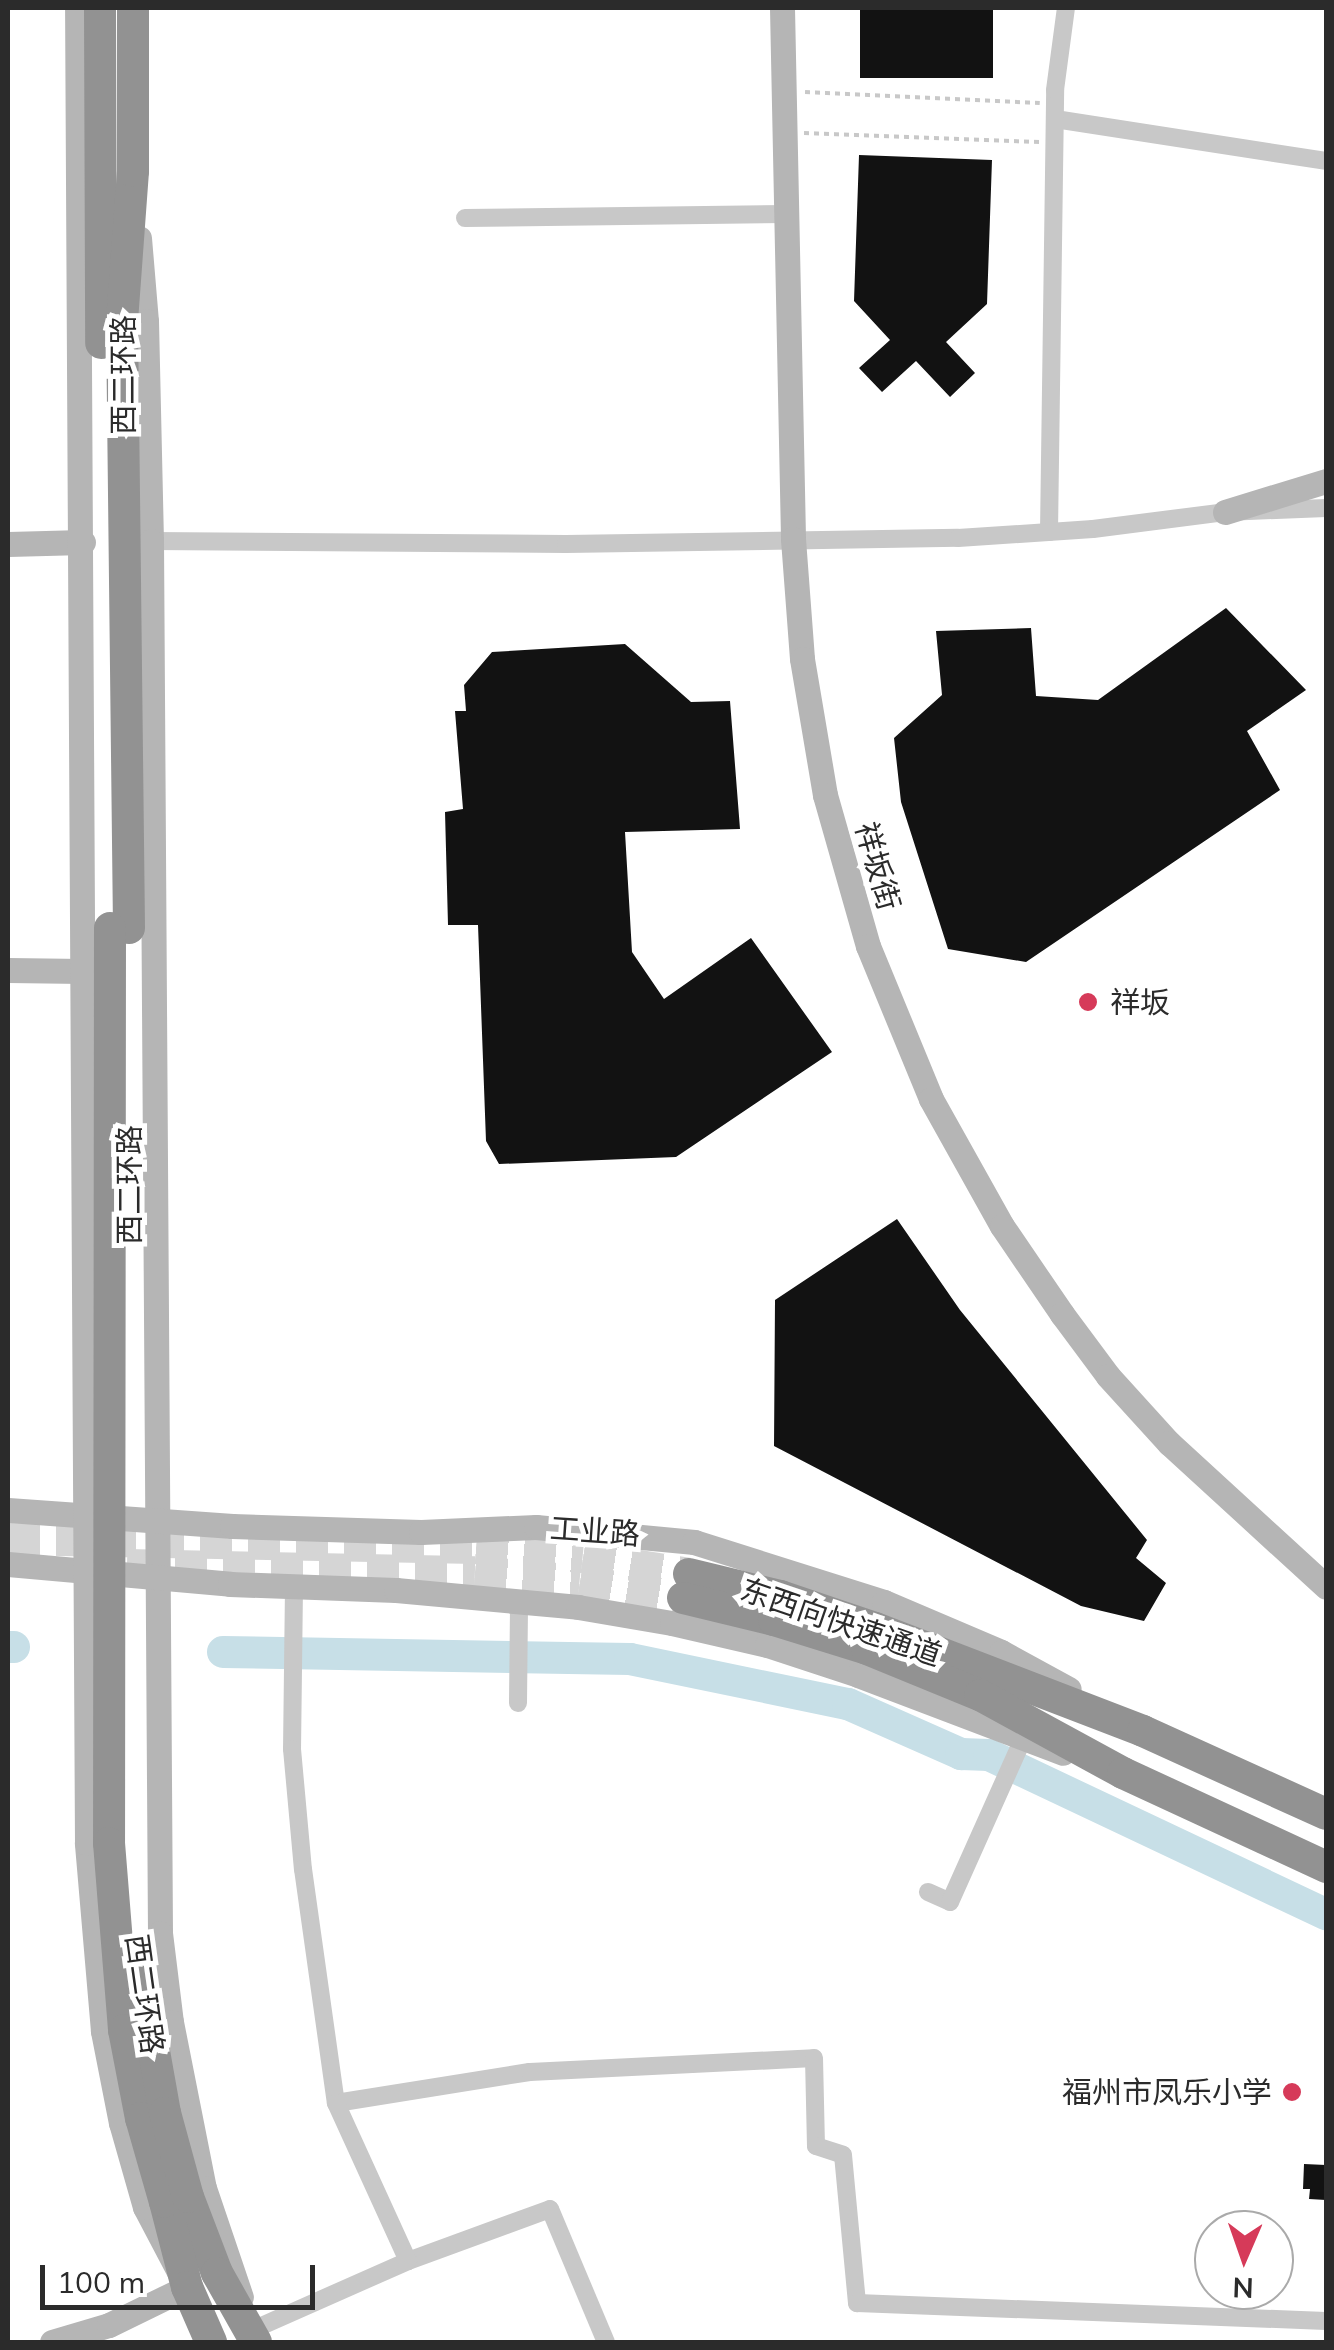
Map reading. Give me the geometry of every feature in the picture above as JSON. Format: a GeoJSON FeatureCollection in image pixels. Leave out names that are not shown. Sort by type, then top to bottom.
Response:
{"type":"FeatureCollection","features":[{"type":"Feature","properties":{"kind":"highway","name":"西二环路"},"geometry":{"type":"LineString","coordinates":[[100,8],[120,928]]}},
{"type":"Feature","properties":{"kind":"highway","name":"西二环路"},"geometry":{"type":"LineString","coordinates":[[134,8],[133,171],[122,321],[120,928],[109,1843],[124,2030],[142,2118],[176,2200],[253,2337]]}},
{"type":"Feature","properties":{"kind":"highway","name":"东西向快速通道"},"geometry":{"type":"LineString","coordinates":[[686,1586],[780,1596],[875,1628],[986,1685]]}},
{"type":"Feature","properties":{"kind":"highway","name":"工业路"},"geometry":{"type":"LineString","coordinates":[[986,1685],[1143,1730],[1326,1814]]}},
{"type":"Feature","properties":{"kind":"highway"},"geometry":{"type":"LineString","coordinates":[[986,1685],[1123,1773],[1326,1866]]}},
{"type":"Feature","properties":{"kind":"highway","name":"西二环路"},"geometry":{"type":"LineString","coordinates":[[176,2200],[187,2286],[211,2342]]}},
{"type":"Feature","properties":{"kind":"main road"},"geometry":{"type":"LineString","coordinates":[[52,2342],[109,2325],[187,2286],[145,2207],[121,2123],[103,2031],[87,1842],[83,542],[77,8]]}},
{"type":"Feature","properties":{"kind":"main road","name":"祥坂街"},"geometry":{"type":"LineString","coordinates":[[782,8],[794,539],[806,693],[824,796],[868,946],[931,1099],[1011,1240],[1108,1376],[1206,1480],[1322,1577]]}},
{"type":"Feature","properties":{"kind":"main road"},"geometry":{"type":"LineString","coordinates":[[133,171],[146,321],[151,540],[159,1914],[171,2022],[204,2188],[253,2337]]}},
{"type":"Feature","properties":{"kind":"main road"},"geometry":{"type":"LineString","coordinates":[[1225,512],[1326,481]]}},
{"type":"Feature","properties":{"kind":"main road"},"geometry":{"type":"LineString","coordinates":[[8,544],[83,542]]}},
{"type":"Feature","properties":{"kind":"main road"},"geometry":{"type":"LineString","coordinates":[[8,970],[83,971]]}},
{"type":"Feature","properties":{"kind":"main road","name":"工业路"},"geometry":{"type":"LineString","coordinates":[[8,1510],[420,1532],[536,1527],[694,1542],[884,1602],[1002,1652],[1143,1730]]}},
{"type":"Feature","properties":{"kind":"main road"},"geometry":{"type":"LineString","coordinates":[[8,1564],[578,1606],[767,1645],[858,1675],[1018,1748],[1123,1773]]}},
{"type":"Feature","properties":{"kind":"street"},"geometry":{"type":"LineString","coordinates":[[1048,532],[1055,112],[1066,8]]}},
{"type":"Feature","properties":{"kind":"street"},"geometry":{"type":"LineString","coordinates":[[1055,112],[1326,160]]}},
{"type":"Feature","properties":{"kind":"street"},"geometry":{"type":"LineString","coordinates":[[464,218],[786,214]]}},
{"type":"Feature","properties":{"kind":"street"},"geometry":{"type":"LineString","coordinates":[[151,540],[566,544],[958,538],[1225,512],[1326,508]]}},
{"type":"Feature","properties":{"kind":"street"},"geometry":{"type":"LineString","coordinates":[[294,1586],[290,1665],[302,1869],[336,2102],[408,2261]]}},
{"type":"Feature","properties":{"kind":"street"},"geometry":{"type":"LineString","coordinates":[[518,1703],[519,1601]]}},
{"type":"Feature","properties":{"kind":"street"},"geometry":{"type":"LineString","coordinates":[[928,1892],[950,1902],[1018,1748]]}},
{"type":"Feature","properties":{"kind":"street"},"geometry":{"type":"LineString","coordinates":[[336,2102],[530,2072],[814,2058],[816,2146],[843,2156],[858,2303],[1326,2320]]}},
{"type":"Feature","properties":{"kind":"street"},"geometry":{"type":"LineString","coordinates":[[253,2337],[408,2261],[550,2209],[606,2342]]}},
{"type":"Feature","properties":{"kind":"path"},"geometry":{"type":"LineString","coordinates":[[784,91],[1055,112]]}},
{"type":"Feature","properties":{"kind":"path"},"geometry":{"type":"LineString","coordinates":[[784,132],[1054,143]]}},
{"type":"Feature","properties":{"kind":"building"},"geometry":{"type":"Polygon","coordinates":[[[860,8],[993,8],[993,78],[860,78],[860,8]]]}},
{"type":"Feature","properties":{"kind":"building"},"geometry":{"type":"Polygon","coordinates":[[[859,155],[992,160],[987,304],[946,342],[975,373],[950,397],[916,361],[882,392],[859,368],[890,340],[854,301],[859,155]]]}},
{"type":"Feature","properties":{"kind":"building"},"geometry":{"type":"Polygon","coordinates":[[[1226,608],[1306,690],[1247,731],[1280,790],[1026,962],[948,949],[901,802],[894,738],[942,695],[936,631],[1031,628],[1036,696],[1098,700],[1226,608]]]}},
{"type":"Feature","properties":{"kind":"building"},"geometry":{"type":"Polygon","coordinates":[[[625,644],[691,702],[730,701],[740,829],[625,832],[632,952],[664,999],[751,938],[832,1052],[676,1157],[499,1164],[486,1141],[478,925],[448,925],[445,812],[463,809],[455,711],[466,711],[464,685],[492,652],[625,644]]]}},
{"type":"Feature","properties":{"kind":"building"},"geometry":{"type":"Polygon","coordinates":[[[897,1219],[960,1310],[1147,1540],[1136,1558],[1166,1583],[1144,1621],[1081,1606],[774,1446],[775,1300],[897,1219]]]}},
{"type":"Feature","properties":{"kind":"building"},"geometry":{"type":"Polygon","coordinates":[[[1304,2164],[1326,2165],[1326,2200],[1309,2199],[1310,2189],[1303,2189],[1304,2164]]]}},
{"type":"Feature","properties":{"kind":"waterway"},"geometry":{"type":"LineString","coordinates":[[8,1647],[14,1647]]}},
{"type":"Feature","properties":{"kind":"waterway"},"geometry":{"type":"LineString","coordinates":[[223,1652],[630,1659],[848,1704],[961,1754],[989,1755],[1326,1914]]}},
{"type":"Feature","properties":{"kind":"tunnel"},"geometry":{"type":"LineString","coordinates":[[8,1539],[476,1548],[583,1557],[689,1574]]}},
{"type":"Feature","properties":{"kind":"tunnel"},"geometry":{"type":"LineString","coordinates":[[127,1565],[475,1572],[580,1581],[683,1598]]}},
{"type":"Feature","properties":{"kind":"place","name":"祥坂"},"geometry":{"type":"Point","coordinates":[1088,1002]}},
{"type":"Feature","properties":{"kind":"place","name":"福州市凤乐小学"},"geometry":{"type":"Point","coordinates":[1292,2092]}}]}
